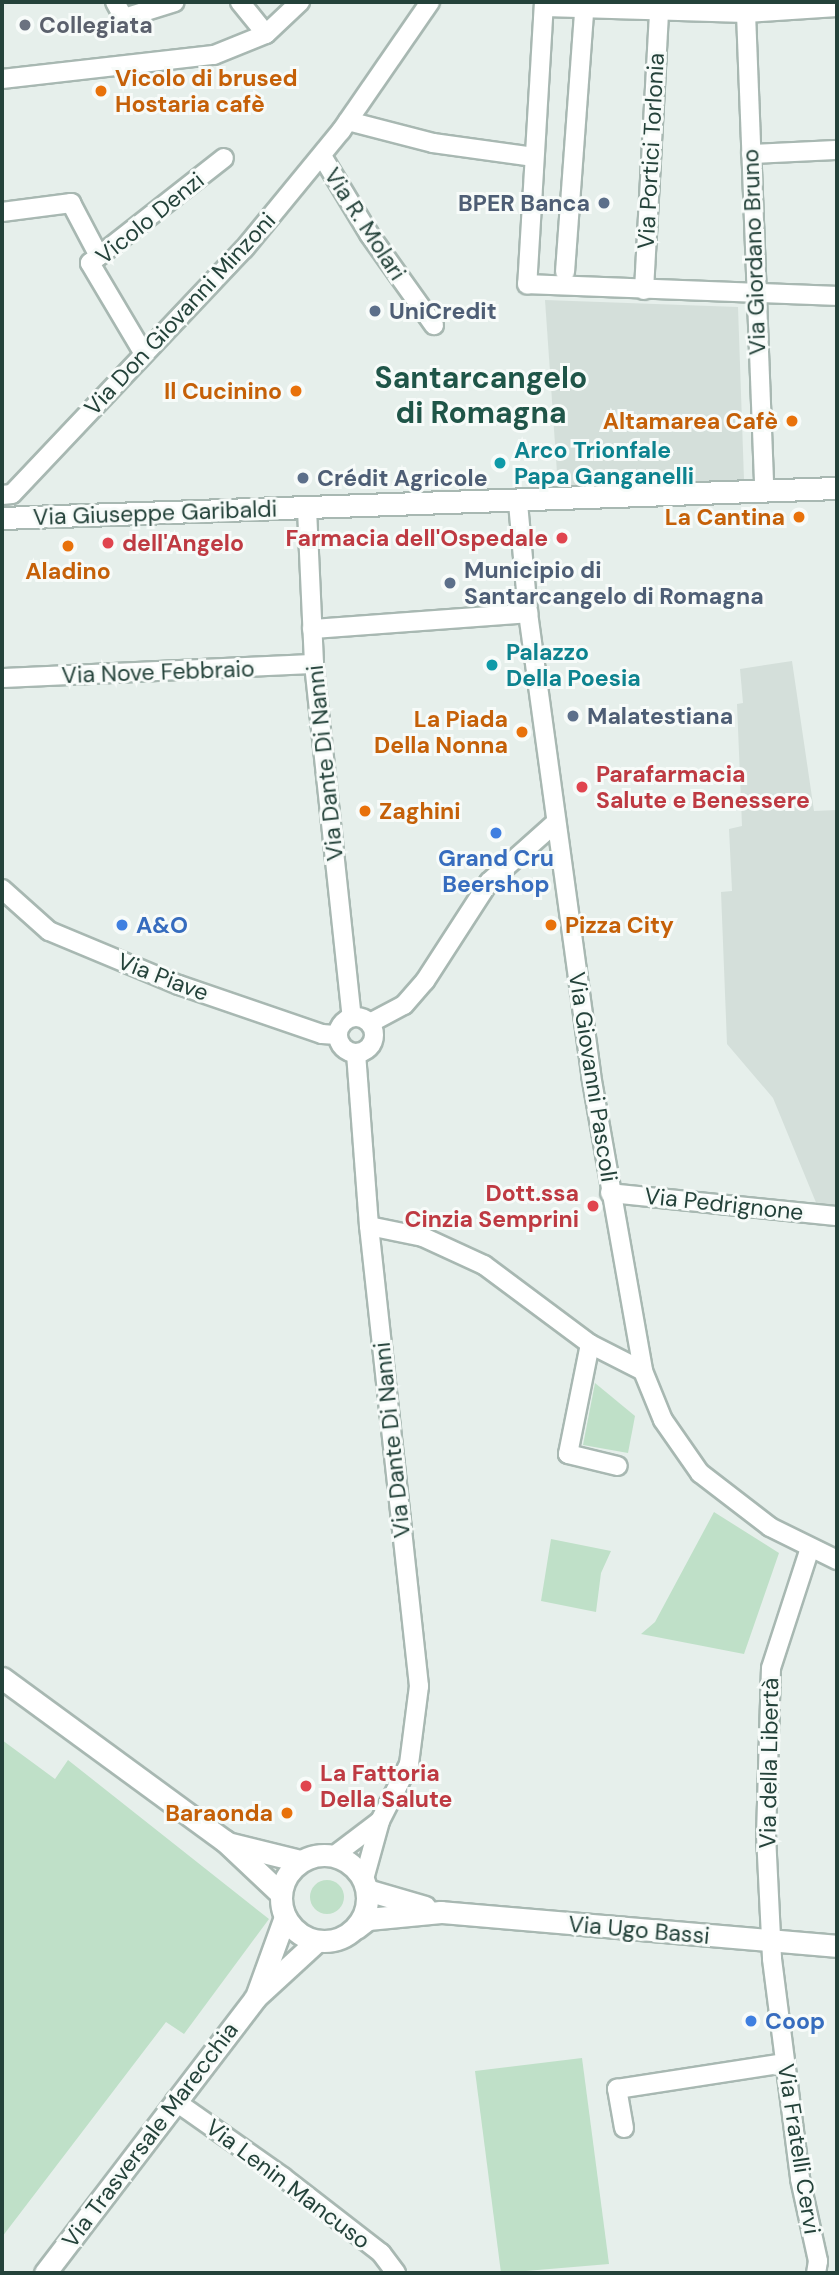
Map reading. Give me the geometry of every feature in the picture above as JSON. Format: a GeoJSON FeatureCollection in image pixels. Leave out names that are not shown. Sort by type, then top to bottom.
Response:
{"type":"FeatureCollection","features":[{"type":"Feature","properties":{"kind":"street"},"geometry":{"type":"LineString","coordinates":[[115,2],[124,18],[175,2]]}},
{"type":"Feature","properties":{"kind":"street"},"geometry":{"type":"LineString","coordinates":[[240,2],[266,34]]}},
{"type":"Feature","properties":{"kind":"street"},"geometry":{"type":"LineString","coordinates":[[2,79],[176,62],[214,55],[266,34],[300,2]]}},
{"type":"Feature","properties":{"kind":"street","name":"Via Don Giovanni Minzoni"},"geometry":{"type":"LineString","coordinates":[[2,495],[12,494],[244,249],[322,156],[430,2]]}},
{"type":"Feature","properties":{"kind":"street"},"geometry":{"type":"LineString","coordinates":[[837,7],[746,13],[584,10],[544,4],[527,285],[837,296]]}},
{"type":"Feature","properties":{"kind":"street"},"geometry":{"type":"LineString","coordinates":[[565,272],[584,10]]}},
{"type":"Feature","properties":{"kind":"street","name":"Via Portici Torlonia"},"geometry":{"type":"LineString","coordinates":[[643,290],[659,12]]}},
{"type":"Feature","properties":{"kind":"street","name":"Via Giordano Bruno"},"geometry":{"type":"LineString","coordinates":[[746,13],[764,492]]}},
{"type":"Feature","properties":{"kind":"street"},"geometry":{"type":"LineString","coordinates":[[348,121],[433,143],[534,157]]}},
{"type":"Feature","properties":{"kind":"street"},"geometry":{"type":"LineString","coordinates":[[751,155],[837,150]]}},
{"type":"Feature","properties":{"kind":"street","name":"Via R. Molari"},"geometry":{"type":"LineString","coordinates":[[322,156],[369,234],[434,326]]}},
{"type":"Feature","properties":{"kind":"street","name":"Vicolo Denzi"},"geometry":{"type":"LineString","coordinates":[[144,354],[90,263],[224,158]]}},
{"type":"Feature","properties":{"kind":"street"},"geometry":{"type":"LineString","coordinates":[[2,212],[71,203],[99,256]]}},
{"type":"Feature","properties":{"kind":"street","name":"Via Giuseppe Garibaldi"},"geometry":{"type":"LineString","coordinates":[[2,518],[518,503],[837,488]]}},
{"type":"Feature","properties":{"kind":"street","name":"Via Giovanni Pascoli"},"geometry":{"type":"LineString","coordinates":[[518,503],[528,613],[555,823],[610,1193],[643,1371],[663,1420],[700,1473],[769,1527],[837,1560]]}},
{"type":"Feature","properties":{"kind":"street","name":"Via Dante Di Nanni"},"geometry":{"type":"LineString","coordinates":[[307,509],[314,664],[352,1017]]}},
{"type":"Feature","properties":{"kind":"street"},"geometry":{"type":"LineString","coordinates":[[313,629],[528,613]]}},
{"type":"Feature","properties":{"kind":"street","name":"Via Nove Febbraio"},"geometry":{"type":"LineString","coordinates":[[2,678],[314,664]]}},
{"type":"Feature","properties":{"kind":"street"},"geometry":{"type":"LineString","coordinates":[[370,1023],[374,1032],[372,1044],[356,1053],[341,1045],[338,1035],[342,1024],[352,1017],[370,1023],[404,1005],[425,981],[489,882],[555,823]]}},
{"type":"Feature","properties":{"kind":"street","name":"Via Piave"},"geometry":{"type":"LineString","coordinates":[[2,889],[49,931],[179,985],[322,1034],[338,1035]]}},
{"type":"Feature","properties":{"kind":"street","name":"Via Dante Di Nanni"},"geometry":{"type":"LineString","coordinates":[[356,1053],[369,1226],[419,1686],[409,1764],[380,1821],[366,1885]]}},
{"type":"Feature","properties":{"kind":"street","name":"Via Pedrignone"},"geometry":{"type":"LineString","coordinates":[[610,1193],[837,1216]]}},
{"type":"Feature","properties":{"kind":"street"},"geometry":{"type":"LineString","coordinates":[[369,1226],[423,1237],[484,1265],[590,1344],[643,1371]]}},
{"type":"Feature","properties":{"kind":"street"},"geometry":{"type":"LineString","coordinates":[[590,1344],[568,1454],[618,1466]]}},
{"type":"Feature","properties":{"kind":"street","name":"Via della Libertà"},"geometry":{"type":"LineString","coordinates":[[770,1941],[766,1835],[771,1668],[810,1548]]}},
{"type":"Feature","properties":{"kind":"street"},"geometry":{"type":"LineString","coordinates":[[2,1678],[225,1841],[281,1894]]}},
{"type":"Feature","properties":{"kind":"street","name":"Via Dante Di Nanni"},"geometry":{"type":"LineString","coordinates":[[335,1855],[380,1821]]}},
{"type":"Feature","properties":{"kind":"street"},"geometry":{"type":"LineString","coordinates":[[225,1841],[300,1861],[335,1855],[347,1860],[366,1885],[368,1904],[356,1928],[344,1937],[317,1941],[293,1928],[285,1917],[281,1894],[284,1881],[300,1861]]}},
{"type":"Feature","properties":{"kind":"street","name":"Via Ugo Bassi"},"geometry":{"type":"LineString","coordinates":[[366,1885],[441,1912]]}},
{"type":"Feature","properties":{"kind":"street","name":"Via Ugo Bassi"},"geometry":{"type":"LineString","coordinates":[[356,1928],[368,1919],[441,1912],[837,1947]]}},
{"type":"Feature","properties":{"kind":"street","name":"Via Trasversale Marecchia"},"geometry":{"type":"LineString","coordinates":[[256,1998],[285,1917]]}},
{"type":"Feature","properties":{"kind":"street","name":"Via Trasversale Marecchia"},"geometry":{"type":"LineString","coordinates":[[45,2273],[256,1998],[317,1941]]}},
{"type":"Feature","properties":{"kind":"street","name":"Via Fratelli Cervi"},"geometry":{"type":"LineString","coordinates":[[770,1941],[800,2176],[818,2261],[816,2273]]}},
{"type":"Feature","properties":{"kind":"street"},"geometry":{"type":"LineString","coordinates":[[624,2128],[617,2089],[785,2063]]}},
{"type":"Feature","properties":{"kind":"street","name":"Via Lenin Mancuso"},"geometry":{"type":"LineString","coordinates":[[175,2101],[283,2176],[381,2253],[396,2273]]}},
{"type":"Feature","properties":{"kind":"shaded area"},"geometry":{"type":"Polygon","coordinates":[[[545,300],[738,307],[744,480],[558,487],[545,300]]]}},
{"type":"Feature","properties":{"kind":"shaded area"},"geometry":{"type":"Polygon","coordinates":[[[792,661],[814,811],[837,810],[837,1207],[817,1205],[773,1098],[727,1044],[721,892],[732,891],[729,829],[742,826],[737,704],[743,703],[740,669],[792,661]]]}},
{"type":"Feature","properties":{"kind":"green space"},"geometry":{"type":"Polygon","coordinates":[[[595,1383],[635,1416],[628,1453],[583,1445],[595,1383]]]}},
{"type":"Feature","properties":{"kind":"green space"},"geometry":{"type":"Polygon","coordinates":[[[714,1512],[779,1553],[744,1654],[641,1634],[655,1622],[714,1512]]]}},
{"type":"Feature","properties":{"kind":"green space"},"geometry":{"type":"Polygon","coordinates":[[[551,1539],[611,1551],[601,1573],[596,1612],[541,1601],[551,1539]]]}},
{"type":"Feature","properties":{"kind":"green space"},"geometry":{"type":"Polygon","coordinates":[[[2,1740],[55,1779],[68,1760],[269,1919],[184,2034],[166,2022],[2,2237],[2,1740]]]}},
{"type":"Feature","properties":{"kind":"green space"},"geometry":{"type":"Polygon","coordinates":[[[327,1880],[339,1885],[344,1897],[339,1909],[327,1914],[315,1909],[310,1897],[315,1885],[327,1880]]]}},
{"type":"Feature","properties":{"kind":"green space"},"geometry":{"type":"Polygon","coordinates":[[[582,2058],[609,2264],[501,2273],[475,2071],[582,2058]]]}},
{"type":"Feature","properties":{"kind":"place","name":"Collegiata"},"geometry":{"type":"Point","coordinates":[25,25]}},
{"type":"Feature","properties":{"kind":"place","name":"Vicolo di brused Hostaria cafè"},"geometry":{"type":"Point","coordinates":[101,91]}},
{"type":"Feature","properties":{"kind":"place","name":"BPER Banca"},"geometry":{"type":"Point","coordinates":[604,203]}},
{"type":"Feature","properties":{"kind":"place","name":"UniCredit"},"geometry":{"type":"Point","coordinates":[375,311]}},
{"type":"Feature","properties":{"kind":"place","name":"Il Cucinino"},"geometry":{"type":"Point","coordinates":[296,391]}},
{"type":"Feature","properties":{"kind":"place","name":"Altamarea Cafè"},"geometry":{"type":"Point","coordinates":[792,421]}},
{"type":"Feature","properties":{"kind":"place","name":"Arco Trionfale Papa Ganganelli"},"geometry":{"type":"Point","coordinates":[500,463]}},
{"type":"Feature","properties":{"kind":"place","name":"Crédit Agricole"},"geometry":{"type":"Point","coordinates":[303,478]}},
{"type":"Feature","properties":{"kind":"place","name":"La Cantina"},"geometry":{"type":"Point","coordinates":[799,517]}},
{"type":"Feature","properties":{"kind":"place","name":"Farmacia dell'Ospedale"},"geometry":{"type":"Point","coordinates":[562,538]}},
{"type":"Feature","properties":{"kind":"place","name":"dell'Angelo"},"geometry":{"type":"Point","coordinates":[108,543]}},
{"type":"Feature","properties":{"kind":"place","name":"Aladino"},"geometry":{"type":"Point","coordinates":[68,546]}},
{"type":"Feature","properties":{"kind":"place","name":"Municipio di Santarcangelo di Romagna"},"geometry":{"type":"Point","coordinates":[450,583]}},
{"type":"Feature","properties":{"kind":"place","name":"Palazzo Della Poesia"},"geometry":{"type":"Point","coordinates":[492,665]}},
{"type":"Feature","properties":{"kind":"place","name":"Malatestiana"},"geometry":{"type":"Point","coordinates":[573,716]}},
{"type":"Feature","properties":{"kind":"place","name":"La Piada Della Nonna"},"geometry":{"type":"Point","coordinates":[522,732]}},
{"type":"Feature","properties":{"kind":"place","name":"Parafarmacia Salute e Benessere"},"geometry":{"type":"Point","coordinates":[582,787]}},
{"type":"Feature","properties":{"kind":"place","name":"Zaghini"},"geometry":{"type":"Point","coordinates":[365,811]}},
{"type":"Feature","properties":{"kind":"place","name":"Grand Cru Beershop"},"geometry":{"type":"Point","coordinates":[496,833]}},
{"type":"Feature","properties":{"kind":"place","name":"A&O"},"geometry":{"type":"Point","coordinates":[122,925]}},
{"type":"Feature","properties":{"kind":"place","name":"Pizza City"},"geometry":{"type":"Point","coordinates":[551,925]}},
{"type":"Feature","properties":{"kind":"place","name":"Dott.ssa Cinzia Semprini"},"geometry":{"type":"Point","coordinates":[593,1206]}},
{"type":"Feature","properties":{"kind":"place","name":"La Fattoria Della Salute"},"geometry":{"type":"Point","coordinates":[306,1786]}},
{"type":"Feature","properties":{"kind":"place","name":"Baraonda"},"geometry":{"type":"Point","coordinates":[287,1813]}},
{"type":"Feature","properties":{"kind":"place","name":"Coop"},"geometry":{"type":"Point","coordinates":[751,2021]}},
{"type":"Feature","properties":{"kind":"district","name":"Santarcangelo di Romagna"},"geometry":{"type":"Point","coordinates":[481,395]}}]}
